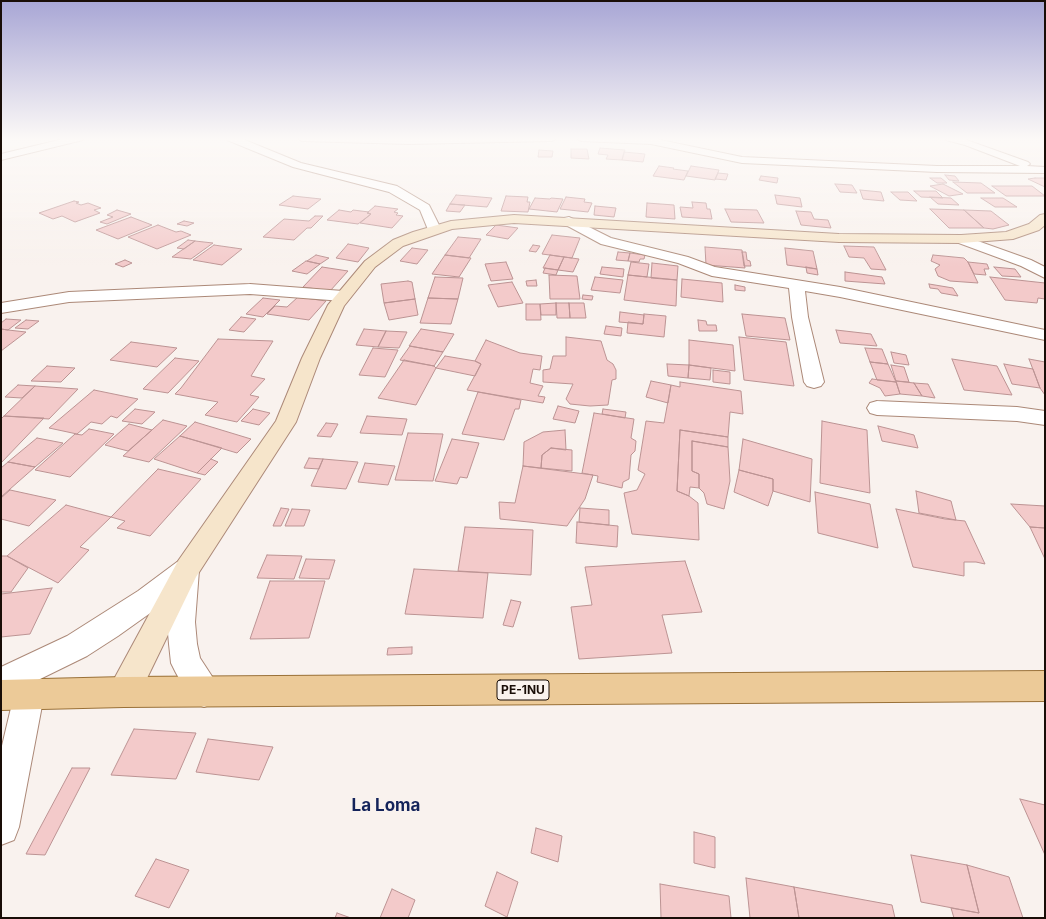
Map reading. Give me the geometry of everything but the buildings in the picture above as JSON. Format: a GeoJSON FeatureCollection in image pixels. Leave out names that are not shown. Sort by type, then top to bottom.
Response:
{"type":"FeatureCollection","features":[{"type":"Feature","properties":{"kind":"main road"},"geometry":{"type":"LineString","coordinates":[[124,692],[187,569],[286,422],[311,358],[336,305],[357,278],[383,253],[398,243],[434,229],[451,225],[514,219],[569,221],[770,234],[876,238],[961,239],[1008,236],[1034,226],[1045,218]]}},
{"type":"Feature","properties":{"kind":"main road","name":"PE-1NU"},"geometry":{"type":"LineString","coordinates":[[10,690],[204,692],[1045,686]]}},
{"type":"Feature","properties":{"kind":"street"},"geometry":{"type":"LineString","coordinates":[[361,181],[393,189],[425,208],[434,229]]}},
{"type":"Feature","properties":{"kind":"street"},"geometry":{"type":"LineString","coordinates":[[569,221],[606,240],[683,260],[712,271],[840,292],[1045,335]]}},
{"type":"Feature","properties":{"kind":"street"},"geometry":{"type":"LineString","coordinates":[[961,239],[1026,263],[1045,273]]}},
{"type":"Feature","properties":{"kind":"street"},"geometry":{"type":"LineString","coordinates":[[796,285],[800,317],[814,382]]}},
{"type":"Feature","properties":{"kind":"street"},"geometry":{"type":"LineString","coordinates":[[1,308],[69,297],[250,289],[343,296]]}},
{"type":"Feature","properties":{"kind":"street"},"geometry":{"type":"LineString","coordinates":[[877,408],[1018,414],[1045,418]]}},
{"type":"Feature","properties":{"kind":"street"},"geometry":{"type":"LineString","coordinates":[[1,827],[10,690],[42,663],[83,642],[148,600],[187,569]]}},
{"type":"Feature","properties":{"kind":"street"},"geometry":{"type":"LineString","coordinates":[[187,569],[181,622],[183,644],[186,663],[204,692]]}},
{"type":"Feature","properties":{"kind":"district","name":"La Loma"},"geometry":{"type":"Point","coordinates":[386,806]}}]}
